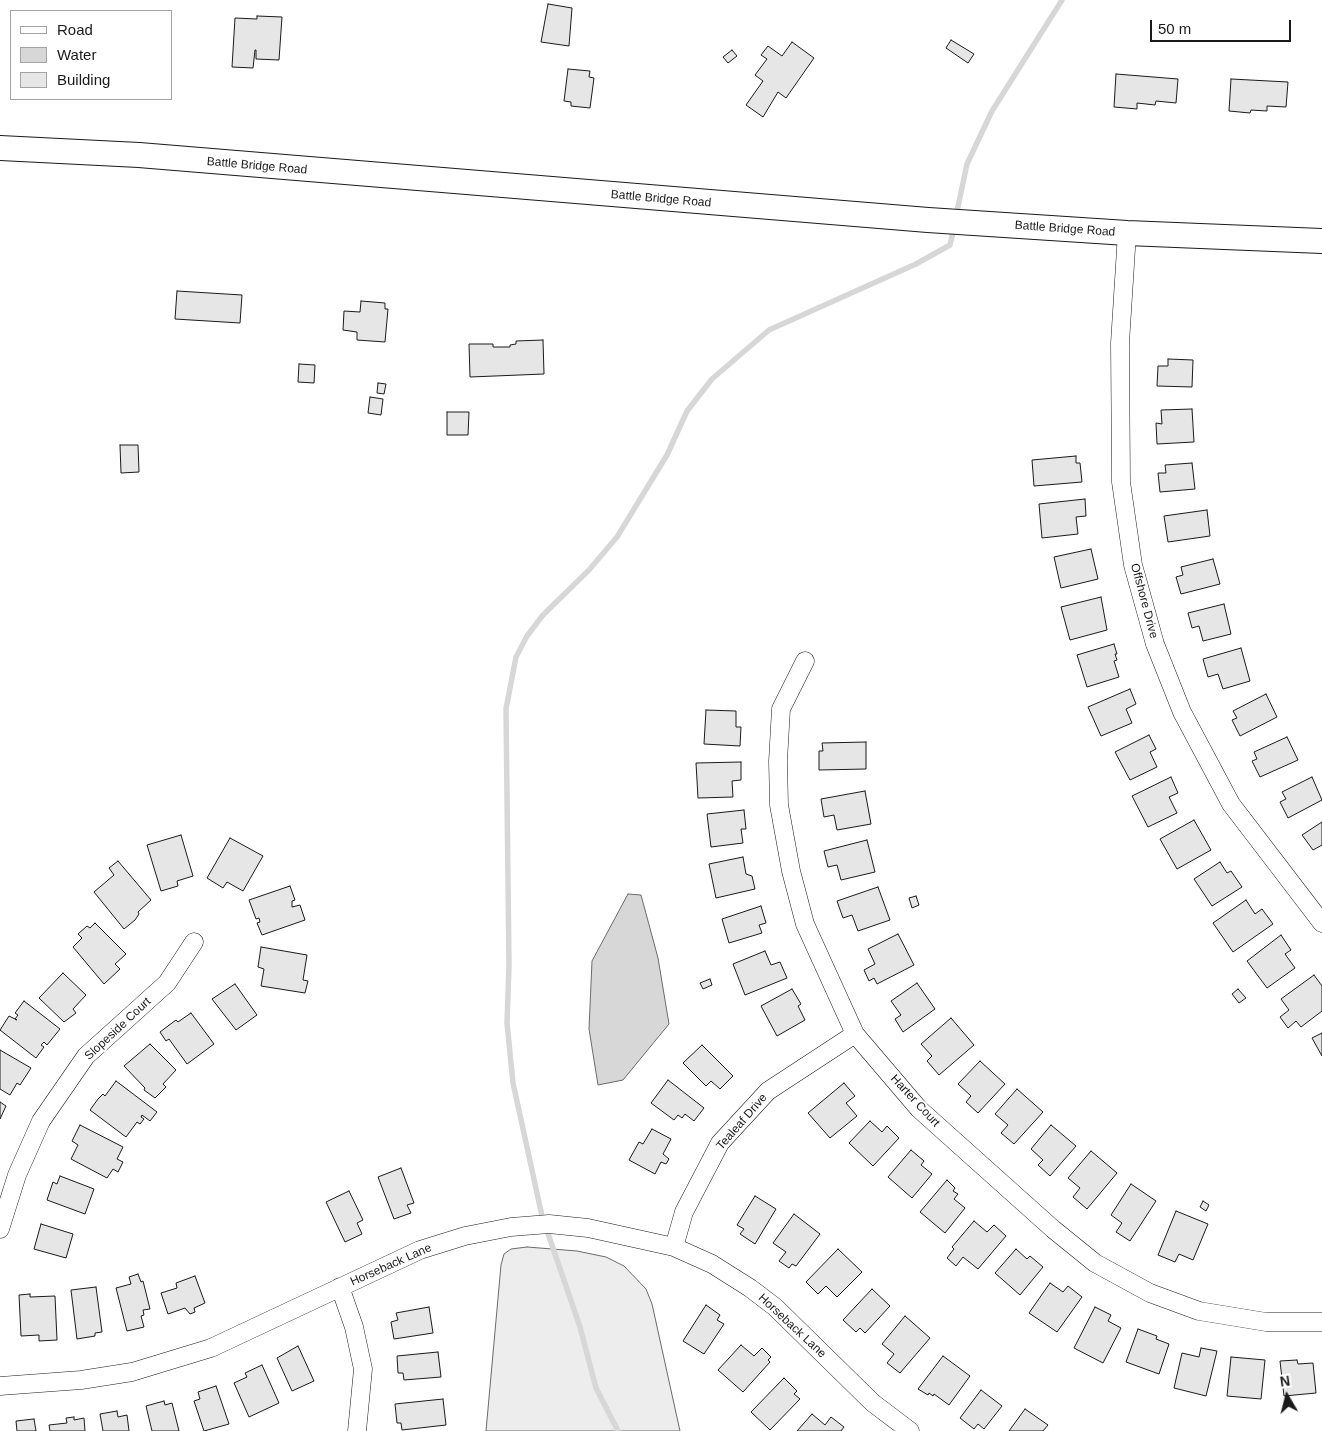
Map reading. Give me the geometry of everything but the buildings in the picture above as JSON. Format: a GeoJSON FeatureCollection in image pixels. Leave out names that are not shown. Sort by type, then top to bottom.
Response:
{"type":"FeatureCollection","features":[{"type":"Feature","properties":{"kind":"street","name":"Battle Bridge Road"},"geometry":{"type":"LineString","coordinates":[[0,148],[139,156],[918,219],[1127,233],[1322,240]]}},
{"type":"Feature","properties":{"kind":"street","name":"Offshore Drive"},"geometry":{"type":"LineString","coordinates":[[1127,233],[1120,344],[1121,482],[1133,565],[1152,635],[1182,712],[1231,804],[1322,923]]}},
{"type":"Feature","properties":{"kind":"street","name":"Harter Court"},"geometry":{"type":"LineString","coordinates":[[805,661],[781,709],[778,760],[779,805],[791,871],[805,924],[855,1034],[919,1109],[1053,1229],[1095,1263],[1150,1293],[1198,1311],[1266,1322],[1322,1322]]}},
{"type":"Feature","properties":{"kind":"street","name":"Slopeside Court"},"geometry":{"type":"LineString","coordinates":[[0,1229],[17,1175],[41,1121],[86,1056],[168,983],[194,942]]}},
{"type":"Feature","properties":{"kind":"street","name":"Tealeaf Drive"},"geometry":{"type":"LineString","coordinates":[[674,1247],[684,1212],[720,1143],[768,1091],[855,1034]]}},
{"type":"Feature","properties":{"kind":"street","name":"Horseback Lane"},"geometry":{"type":"LineString","coordinates":[[0,1386],[81,1380],[132,1372],[210,1348],[420,1250],[465,1236],[511,1227],[549,1224],[588,1228],[674,1247],[712,1264],[750,1288],[775,1307],[873,1403],[910,1431]]}},
{"type":"Feature","properties":{"kind":"street"},"geometry":{"type":"LineString","coordinates":[[340,1287],[354,1327],[363,1369],[357,1431]]}},
{"type":"Feature","properties":{"kind":"shaded area"},"geometry":{"type":"Polygon","coordinates":[[[527,1247],[577,1251],[606,1257],[624,1266],[646,1289],[652,1304],[680,1431],[486,1431],[501,1265],[504,1254],[511,1249],[527,1247]]]}},
{"type":"Feature","properties":{"kind":"water"},"geometry":{"type":"Polygon","coordinates":[[[628,894],[641,895],[658,958],[669,1024],[623,1080],[598,1085],[589,1029],[592,961],[628,894]]]}},
{"type":"Feature","properties":{"kind":"waterway"},"geometry":{"type":"LineString","coordinates":[[956,216],[967,164],[992,111],[1062,0]]}},
{"type":"Feature","properties":{"kind":"waterway"},"geometry":{"type":"LineString","coordinates":[[618,1431],[596,1388],[580,1327],[542,1216],[513,1083],[507,1023],[509,966],[506,709],[516,657],[527,636],[543,615],[589,570],[617,537],[667,455],[687,411],[712,379],[769,330],[916,264],[950,245],[954,228]]}}]}
